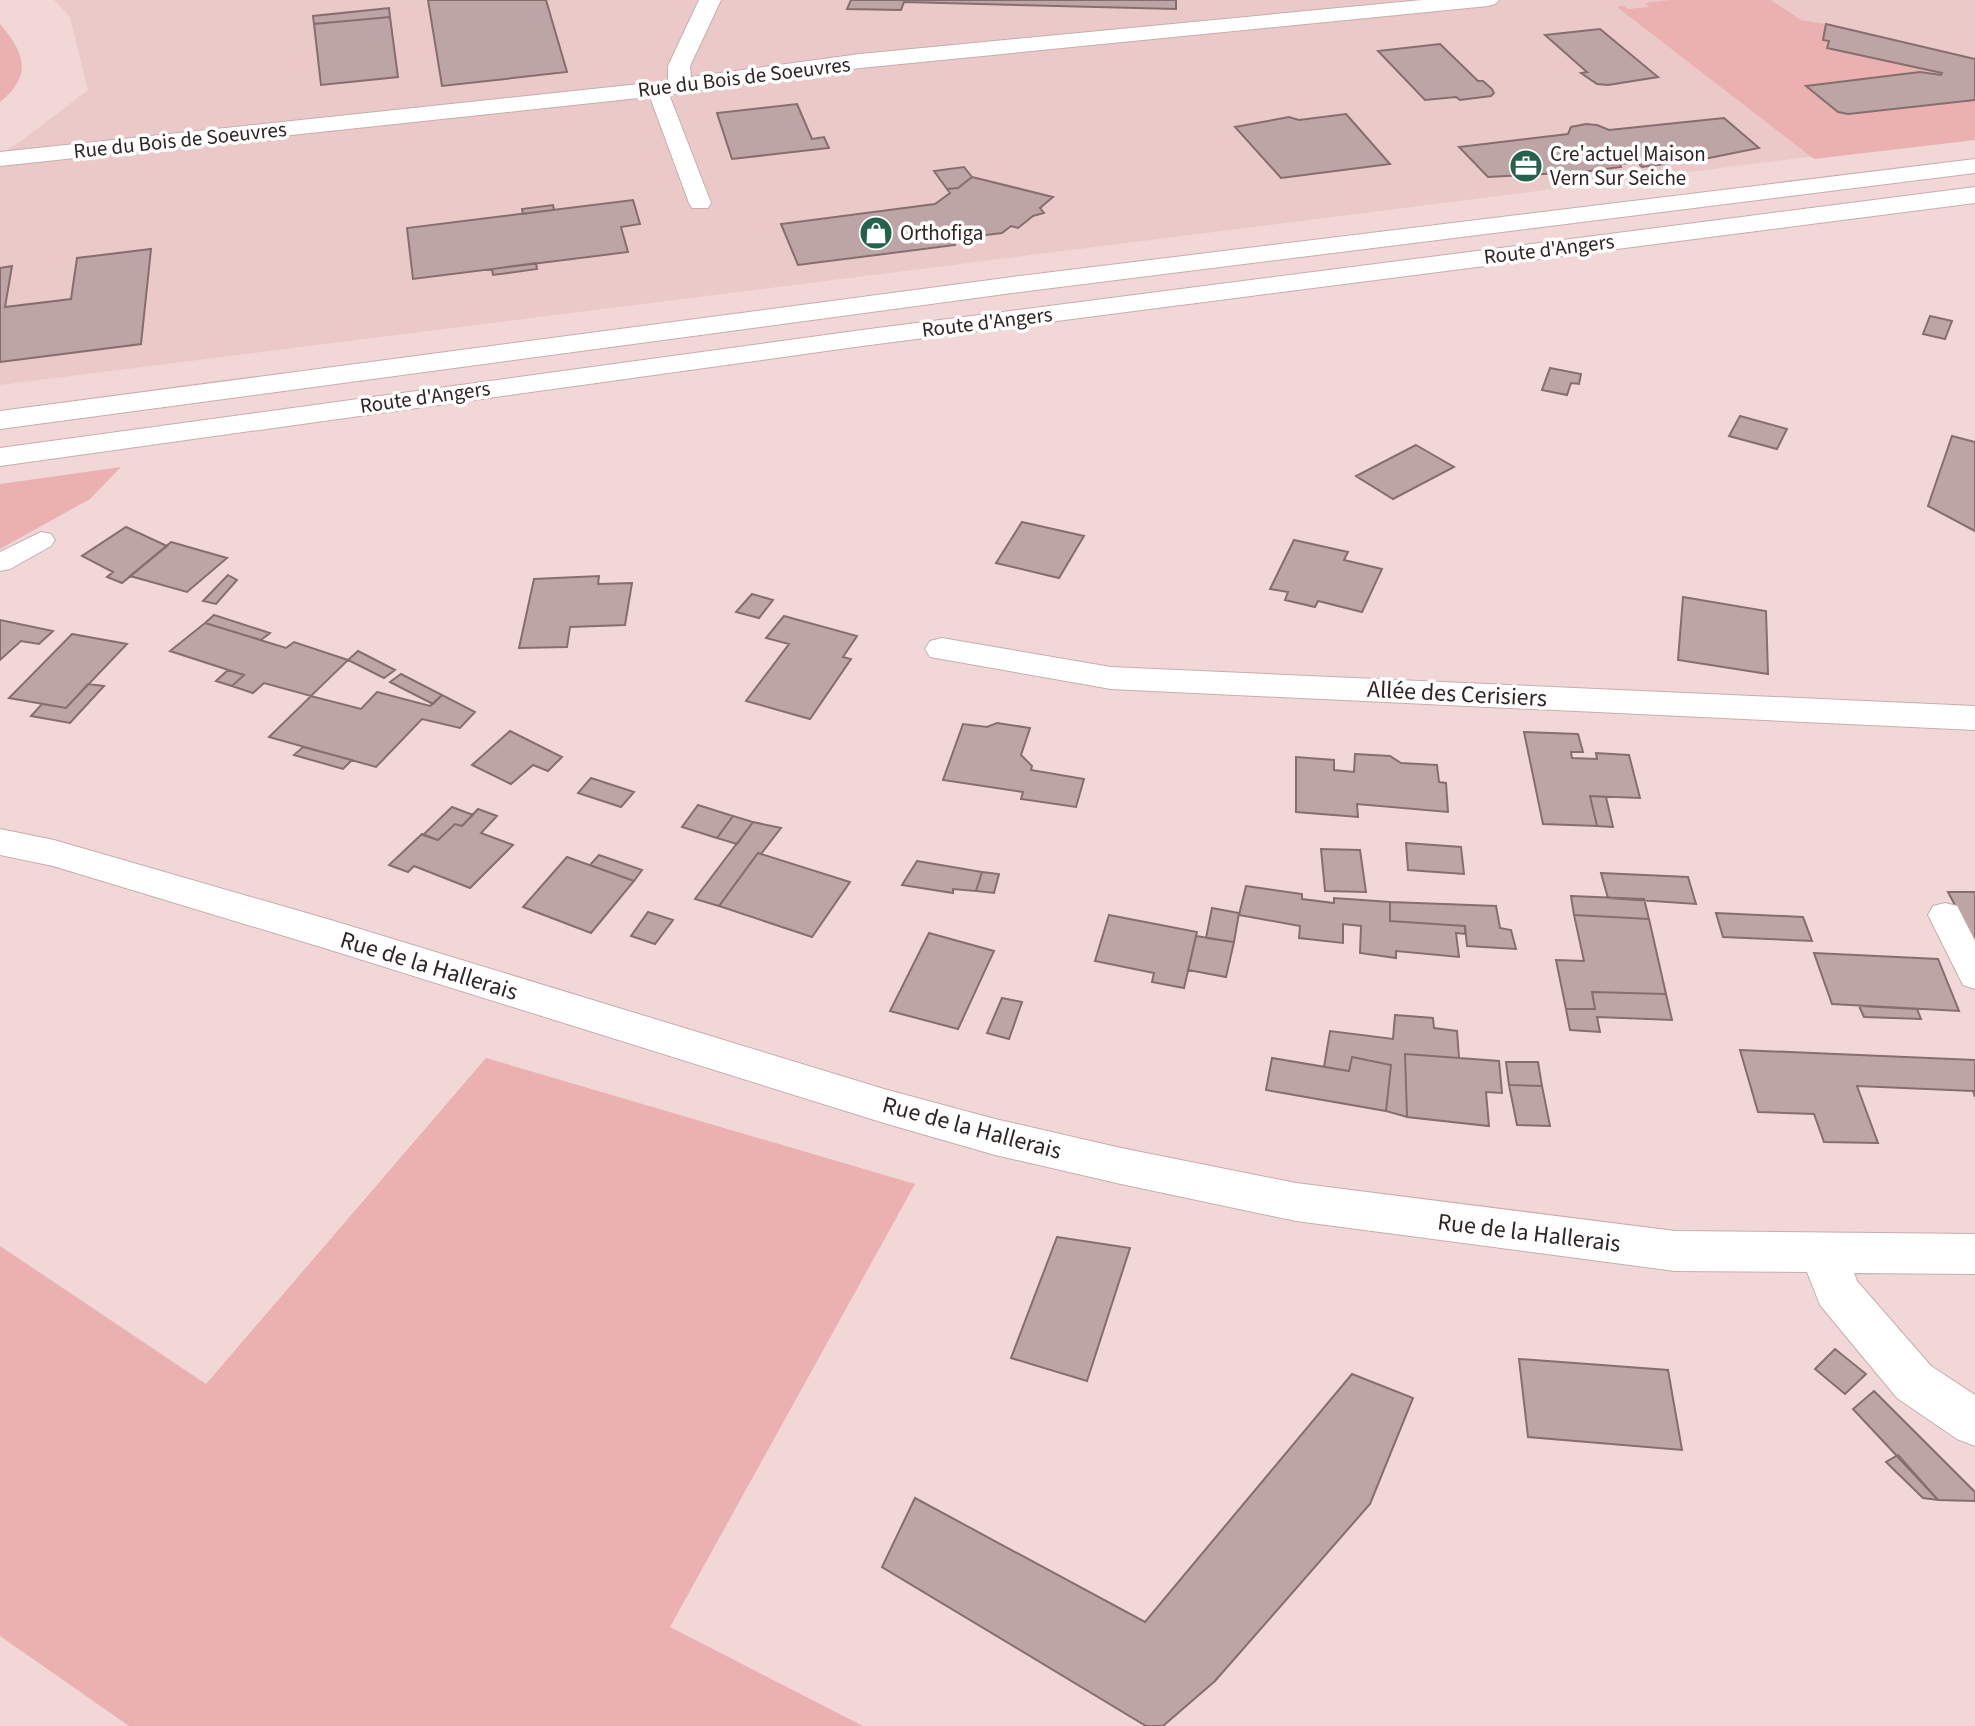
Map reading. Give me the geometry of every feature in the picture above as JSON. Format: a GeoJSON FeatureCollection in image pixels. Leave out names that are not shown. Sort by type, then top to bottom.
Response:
{"type":"FeatureCollection","features":[{"type":"Feature","properties":{"kind":"main road"},"geometry":{"type":"LineString","coordinates":[[668,87],[710,0]]}},
{"type":"Feature","properties":{"kind":"main road","name":"Rue du Bois de Soeuvres"},"geometry":{"type":"LineString","coordinates":[[0,159],[668,87],[860,61],[1368,5],[1488,0]]}},
{"type":"Feature","properties":{"kind":"main road"},"geometry":{"type":"LineString","coordinates":[[1748,192],[1858,166],[1975,151]]}},
{"type":"Feature","properties":{"kind":"main road","name":"Route d'Angers"},"geometry":{"type":"LineString","coordinates":[[0,420],[586,340],[1748,192],[1975,166]]}},
{"type":"Feature","properties":{"kind":"main road","name":"Route d'Angers"},"geometry":{"type":"LineString","coordinates":[[0,457],[862,338],[1975,195]]}},
{"type":"Feature","properties":{"kind":"main road","name":"Allée des Cerisiers"},"geometry":{"type":"LineString","coordinates":[[942,649],[1111,678],[1975,718]]}},
{"type":"Feature","properties":{"kind":"main road","name":"Rue de la Hallerais"},"geometry":{"type":"LineString","coordinates":[[0,842],[54,853],[321,932],[884,1106],[995,1137],[1108,1163],[1296,1202],[1675,1251],[1975,1254]]}},
{"type":"Feature","properties":{"kind":"main road"},"geometry":{"type":"LineString","coordinates":[[1825,1254],[1837,1291],[1914,1382],[1975,1423]]}},
{"type":"Feature","properties":{"kind":"lane"},"geometry":{"type":"LineString","coordinates":[[668,87],[699,202]]}},
{"type":"Feature","properties":{"kind":"lane"},"geometry":{"type":"LineString","coordinates":[[0,563],[41,540]]}},
{"type":"Feature","properties":{"kind":"lane"},"geometry":{"type":"LineString","coordinates":[[1945,915],[1975,976]]}},
{"type":"Feature","properties":{"kind":"shaded area"},"geometry":{"type":"Polygon","coordinates":[[[54,0],[1975,0],[1975,136],[0,385],[0,154],[88,90],[70,17],[54,0]]]}},
{"type":"Feature","properties":{"kind":"shaded area"},"geometry":{"type":"Polygon","coordinates":[[[1670,0],[1771,0],[1801,20],[1826,24],[1823,40],[1942,73],[1920,72],[1806,86],[1843,114],[1975,100],[1975,140],[1814,159],[1617,7],[1649,7],[1645,3],[1670,0]]]}},
{"type":"Feature","properties":{"kind":"shaded area"},"geometry":{"type":"Polygon","coordinates":[[[0,24],[20,54],[22,64],[17,82],[0,102],[0,24]]]}},
{"type":"Feature","properties":{"kind":"shaded area"},"geometry":{"type":"Polygon","coordinates":[[[121,467],[90,499],[0,549],[0,484],[121,467]]]}},
{"type":"Feature","properties":{"kind":"shaded area"},"geometry":{"type":"Polygon","coordinates":[[[486,1058],[915,1184],[670,1627],[863,1726],[129,1726],[0,1636],[0,1246],[206,1384],[486,1058]]]}},
{"type":"Feature","properties":{"kind":"building"},"geometry":{"type":"Polygon","coordinates":[[[428,0],[546,0],[567,72],[442,86],[428,0]]]}},
{"type":"Feature","properties":{"kind":"building"},"geometry":{"type":"Polygon","coordinates":[[[851,0],[1176,0],[1176,9],[904,2],[901,10],[847,9],[851,0]]]}},
{"type":"Feature","properties":{"kind":"building"},"geometry":{"type":"Polygon","coordinates":[[[389,8],[390,17],[314,24],[313,16],[389,8]]]}},
{"type":"Feature","properties":{"kind":"building"},"geometry":{"type":"Polygon","coordinates":[[[390,17],[398,77],[321,85],[314,24],[390,17]]]}},
{"type":"Feature","properties":{"kind":"building"},"geometry":{"type":"Polygon","coordinates":[[[1826,24],[1975,59],[1975,100],[1848,114],[1838,112],[1806,86],[1920,72],[1942,73],[1827,48],[1829,41],[1823,40],[1826,24]]]}},
{"type":"Feature","properties":{"kind":"building"},"geometry":{"type":"Polygon","coordinates":[[[1600,29],[1658,77],[1608,85],[1597,84],[1581,73],[1587,72],[1545,35],[1600,29]]]}},
{"type":"Feature","properties":{"kind":"building"},"geometry":{"type":"Polygon","coordinates":[[[1440,44],[1494,93],[1491,96],[1460,100],[1456,97],[1425,100],[1378,51],[1440,44]]]}},
{"type":"Feature","properties":{"kind":"building"},"geometry":{"type":"Polygon","coordinates":[[[797,104],[812,139],[824,137],[829,148],[732,159],[717,113],[797,104]]]}},
{"type":"Feature","properties":{"kind":"building"},"geometry":{"type":"Polygon","coordinates":[[[1346,114],[1390,164],[1281,178],[1235,127],[1289,117],[1299,120],[1346,114]]]}},
{"type":"Feature","properties":{"kind":"building"},"geometry":{"type":"Polygon","coordinates":[[[1724,118],[1759,148],[1642,167],[1637,162],[1582,172],[1488,177],[1459,147],[1568,134],[1571,127],[1586,124],[1609,130],[1724,118]]]}},
{"type":"Feature","properties":{"kind":"building"},"geometry":{"type":"Polygon","coordinates":[[[964,167],[972,177],[958,188],[947,189],[934,171],[964,167]]]}},
{"type":"Feature","properties":{"kind":"building"},"geometry":{"type":"Polygon","coordinates":[[[972,177],[1053,197],[1040,208],[1044,213],[1033,216],[1018,228],[1011,226],[1002,233],[953,239],[955,245],[798,265],[781,224],[935,204],[950,193],[947,189],[958,188],[972,177]]]}},
{"type":"Feature","properties":{"kind":"building"},"geometry":{"type":"Polygon","coordinates":[[[633,200],[640,224],[621,227],[628,252],[413,279],[407,228],[633,200]]]}},
{"type":"Feature","properties":{"kind":"building"},"geometry":{"type":"Polygon","coordinates":[[[553,205],[554,210],[523,214],[522,209],[553,205]]]}},
{"type":"Feature","properties":{"kind":"building"},"geometry":{"type":"Polygon","coordinates":[[[151,249],[141,344],[0,362],[0,268],[12,266],[5,307],[71,299],[77,258],[151,249]]]}},
{"type":"Feature","properties":{"kind":"building"},"geometry":{"type":"Polygon","coordinates":[[[536,263],[537,269],[493,275],[492,269],[536,263]]]}},
{"type":"Feature","properties":{"kind":"building"},"geometry":{"type":"Polygon","coordinates":[[[1930,316],[1952,321],[1945,339],[1923,334],[1930,316]]]}},
{"type":"Feature","properties":{"kind":"building"},"geometry":{"type":"Polygon","coordinates":[[[1550,368],[1581,374],[1579,384],[1571,383],[1567,395],[1542,390],[1550,368]]]}},
{"type":"Feature","properties":{"kind":"building"},"geometry":{"type":"Polygon","coordinates":[[[1740,416],[1787,429],[1777,449],[1729,436],[1740,416]]]}},
{"type":"Feature","properties":{"kind":"building"},"geometry":{"type":"Polygon","coordinates":[[[1952,436],[1975,442],[1975,531],[1928,506],[1952,436]]]}},
{"type":"Feature","properties":{"kind":"building"},"geometry":{"type":"Polygon","coordinates":[[[1416,445],[1454,467],[1393,499],[1356,476],[1416,445]]]}},
{"type":"Feature","properties":{"kind":"building"},"geometry":{"type":"Polygon","coordinates":[[[1022,522],[1084,536],[1059,578],[996,563],[1022,522]]]}},
{"type":"Feature","properties":{"kind":"building"},"geometry":{"type":"Polygon","coordinates":[[[126,527],[167,546],[122,583],[107,577],[113,572],[82,556],[126,527]]]}},
{"type":"Feature","properties":{"kind":"building"},"geometry":{"type":"Polygon","coordinates":[[[1294,540],[1348,552],[1344,560],[1382,569],[1362,612],[1318,601],[1315,607],[1285,600],[1288,592],[1270,589],[1294,540]]]}},
{"type":"Feature","properties":{"kind":"building"},"geometry":{"type":"Polygon","coordinates":[[[171,542],[227,558],[187,592],[130,576],[171,542]]]}},
{"type":"Feature","properties":{"kind":"building"},"geometry":{"type":"Polygon","coordinates":[[[228,575],[237,580],[216,604],[203,601],[228,575]]]}},
{"type":"Feature","properties":{"kind":"building"},"geometry":{"type":"Polygon","coordinates":[[[599,576],[598,584],[632,583],[625,625],[570,627],[567,647],[519,648],[534,579],[599,576]]]}},
{"type":"Feature","properties":{"kind":"building"},"geometry":{"type":"Polygon","coordinates":[[[752,594],[773,600],[759,618],[736,612],[752,594]]]}},
{"type":"Feature","properties":{"kind":"building"},"geometry":{"type":"Polygon","coordinates":[[[1683,597],[1766,611],[1768,674],[1678,660],[1683,597]]]}},
{"type":"Feature","properties":{"kind":"building"},"geometry":{"type":"Polygon","coordinates":[[[214,615],[270,633],[261,640],[205,623],[214,615]]]}},
{"type":"Feature","properties":{"kind":"building"},"geometry":{"type":"Polygon","coordinates":[[[784,616],[857,636],[843,657],[851,659],[810,719],[746,701],[789,644],[766,638],[784,616]]]}},
{"type":"Feature","properties":{"kind":"building"},"geometry":{"type":"Polygon","coordinates":[[[0,620],[53,631],[39,644],[21,641],[0,660],[0,620]]]}},
{"type":"Feature","properties":{"kind":"building"},"geometry":{"type":"Polygon","coordinates":[[[205,623],[286,648],[294,642],[348,660],[311,696],[264,683],[253,693],[232,686],[244,675],[170,651],[205,623]]]}},
{"type":"Feature","properties":{"kind":"building"},"geometry":{"type":"Polygon","coordinates":[[[72,634],[127,644],[66,708],[9,698],[72,634]]]}},
{"type":"Feature","properties":{"kind":"building"},"geometry":{"type":"Polygon","coordinates":[[[358,651],[395,670],[384,678],[348,660],[358,651]]]}},
{"type":"Feature","properties":{"kind":"building"},"geometry":{"type":"Polygon","coordinates":[[[228,670],[244,675],[232,686],[216,681],[228,670]]]}},
{"type":"Feature","properties":{"kind":"building"},"geometry":{"type":"Polygon","coordinates":[[[401,674],[442,695],[433,704],[390,682],[401,674]]]}},
{"type":"Feature","properties":{"kind":"building"},"geometry":{"type":"Polygon","coordinates":[[[88,684],[104,686],[70,723],[31,716],[42,704],[66,708],[88,684]]]}},
{"type":"Feature","properties":{"kind":"building"},"geometry":{"type":"Polygon","coordinates":[[[377,692],[430,706],[442,695],[475,712],[460,728],[422,719],[376,767],[269,737],[311,696],[361,709],[377,692]]]}},
{"type":"Feature","properties":{"kind":"building"},"geometry":{"type":"Polygon","coordinates":[[[997,723],[1030,728],[1021,755],[1032,766],[1031,770],[1084,779],[1076,807],[1021,799],[1023,792],[943,780],[963,724],[987,727],[997,723]]]}},
{"type":"Feature","properties":{"kind":"building"},"geometry":{"type":"Polygon","coordinates":[[[510,731],[562,757],[548,771],[533,765],[511,784],[472,765],[510,731]]]}},
{"type":"Feature","properties":{"kind":"building"},"geometry":{"type":"Polygon","coordinates":[[[1524,732],[1578,734],[1583,752],[1571,752],[1572,758],[1597,759],[1596,753],[1629,755],[1640,798],[1590,796],[1597,826],[1543,824],[1524,732]]]}},
{"type":"Feature","properties":{"kind":"building"},"geometry":{"type":"Polygon","coordinates":[[[303,747],[352,760],[343,769],[294,755],[303,747]]]}},
{"type":"Feature","properties":{"kind":"building"},"geometry":{"type":"Polygon","coordinates":[[[1355,754],[1390,756],[1401,763],[1437,765],[1439,782],[1446,783],[1448,812],[1357,804],[1358,817],[1296,812],[1296,757],[1334,760],[1334,770],[1354,772],[1355,754]]]}},
{"type":"Feature","properties":{"kind":"building"},"geometry":{"type":"Polygon","coordinates":[[[591,778],[634,792],[621,807],[578,793],[591,778]]]}},
{"type":"Feature","properties":{"kind":"building"},"geometry":{"type":"Polygon","coordinates":[[[1590,796],[1606,797],[1613,827],[1597,826],[1590,796]]]}},
{"type":"Feature","properties":{"kind":"building"},"geometry":{"type":"Polygon","coordinates":[[[698,805],[733,816],[717,838],[682,827],[698,805]]]}},
{"type":"Feature","properties":{"kind":"building"},"geometry":{"type":"Polygon","coordinates":[[[452,807],[473,815],[462,826],[455,824],[438,840],[423,835],[452,807]]]}},
{"type":"Feature","properties":{"kind":"building"},"geometry":{"type":"Polygon","coordinates":[[[478,809],[497,816],[481,833],[513,845],[470,888],[414,866],[408,872],[389,865],[422,834],[438,840],[455,824],[462,826],[478,809]]]}},
{"type":"Feature","properties":{"kind":"building"},"geometry":{"type":"Polygon","coordinates":[[[733,816],[753,822],[737,844],[717,838],[733,816]]]}},
{"type":"Feature","properties":{"kind":"building"},"geometry":{"type":"Polygon","coordinates":[[[753,822],[781,828],[761,854],[758,853],[719,906],[695,899],[753,822]]]}},
{"type":"Feature","properties":{"kind":"building"},"geometry":{"type":"Polygon","coordinates":[[[1406,843],[1461,847],[1464,874],[1408,870],[1406,843]]]}},
{"type":"Feature","properties":{"kind":"building"},"geometry":{"type":"Polygon","coordinates":[[[1321,849],[1360,850],[1366,892],[1325,891],[1321,849]]]}},
{"type":"Feature","properties":{"kind":"building"},"geometry":{"type":"Polygon","coordinates":[[[758,853],[850,882],[812,937],[719,906],[758,853]]]}},
{"type":"Feature","properties":{"kind":"building"},"geometry":{"type":"Polygon","coordinates":[[[599,855],[642,870],[634,881],[590,865],[599,855]]]}},
{"type":"Feature","properties":{"kind":"building"},"geometry":{"type":"Polygon","coordinates":[[[567,857],[634,881],[591,933],[523,907],[567,857]]]}},
{"type":"Feature","properties":{"kind":"building"},"geometry":{"type":"Polygon","coordinates":[[[917,861],[982,872],[976,891],[953,889],[953,893],[902,885],[917,861]]]}},
{"type":"Feature","properties":{"kind":"building"},"geometry":{"type":"Polygon","coordinates":[[[982,872],[999,874],[994,893],[976,891],[982,872]]]}},
{"type":"Feature","properties":{"kind":"building"},"geometry":{"type":"Polygon","coordinates":[[[1601,873],[1688,877],[1696,904],[1608,898],[1601,873]]]}},
{"type":"Feature","properties":{"kind":"building"},"geometry":{"type":"Polygon","coordinates":[[[1246,886],[1302,894],[1302,899],[1334,903],[1334,898],[1390,902],[1390,921],[1465,926],[1465,934],[1456,933],[1459,957],[1396,951],[1396,958],[1360,953],[1361,926],[1343,924],[1343,943],[1299,938],[1300,926],[1239,915],[1246,886]]]}},
{"type":"Feature","properties":{"kind":"building"},"geometry":{"type":"Polygon","coordinates":[[[1948,892],[1975,892],[1975,943],[1948,892]]]}},
{"type":"Feature","properties":{"kind":"building"},"geometry":{"type":"Polygon","coordinates":[[[1571,896],[1644,899],[1649,919],[1574,915],[1571,896]]]}},
{"type":"Feature","properties":{"kind":"building"},"geometry":{"type":"Polygon","coordinates":[[[1390,902],[1496,906],[1500,928],[1511,930],[1516,949],[1467,946],[1465,926],[1390,921],[1390,902]]]}},
{"type":"Feature","properties":{"kind":"building"},"geometry":{"type":"Polygon","coordinates":[[[1212,908],[1239,913],[1234,942],[1206,938],[1212,908]]]}},
{"type":"Feature","properties":{"kind":"building"},"geometry":{"type":"Polygon","coordinates":[[[648,912],[673,920],[655,944],[631,936],[648,912]]]}},
{"type":"Feature","properties":{"kind":"building"},"geometry":{"type":"Polygon","coordinates":[[[1716,913],[1803,917],[1812,941],[1723,937],[1716,913]]]}},
{"type":"Feature","properties":{"kind":"building"},"geometry":{"type":"Polygon","coordinates":[[[1109,915],[1197,932],[1184,988],[1152,982],[1154,973],[1095,961],[1109,915]]]}},
{"type":"Feature","properties":{"kind":"building"},"geometry":{"type":"Polygon","coordinates":[[[1574,915],[1649,919],[1666,994],[1592,992],[1595,1009],[1566,1009],[1556,960],[1584,961],[1574,915]]]}},
{"type":"Feature","properties":{"kind":"building"},"geometry":{"type":"Polygon","coordinates":[[[929,933],[994,951],[958,1029],[890,1011],[929,933]]]}},
{"type":"Feature","properties":{"kind":"building"},"geometry":{"type":"Polygon","coordinates":[[[1196,936],[1234,942],[1226,977],[1188,970],[1196,936]]]}},
{"type":"Feature","properties":{"kind":"building"},"geometry":{"type":"Polygon","coordinates":[[[1814,953],[1938,959],[1959,1011],[1832,1004],[1814,953]]]}},
{"type":"Feature","properties":{"kind":"building"},"geometry":{"type":"Polygon","coordinates":[[[1592,992],[1666,994],[1672,1020],[1597,1017],[1600,1032],[1570,1030],[1566,1009],[1595,1009],[1592,992]]]}},
{"type":"Feature","properties":{"kind":"building"},"geometry":{"type":"Polygon","coordinates":[[[1002,998],[1022,1002],[1009,1039],[987,1033],[1002,998]]]}},
{"type":"Feature","properties":{"kind":"building"},"geometry":{"type":"Polygon","coordinates":[[[1859,1006],[1917,1009],[1921,1019],[1864,1017],[1859,1006]]]}},
{"type":"Feature","properties":{"kind":"building"},"geometry":{"type":"Polygon","coordinates":[[[1395,1015],[1433,1018],[1434,1028],[1457,1031],[1459,1058],[1405,1054],[1407,1117],[1386,1111],[1391,1065],[1352,1057],[1349,1071],[1324,1067],[1330,1031],[1393,1039],[1395,1015]]]}},
{"type":"Feature","properties":{"kind":"building"},"geometry":{"type":"Polygon","coordinates":[[[1740,1050],[1975,1060],[1975,1097],[1973,1091],[1857,1086],[1878,1143],[1824,1142],[1814,1114],[1758,1112],[1740,1050]]]}},
{"type":"Feature","properties":{"kind":"building"},"geometry":{"type":"Polygon","coordinates":[[[1405,1054],[1499,1061],[1502,1093],[1486,1092],[1489,1126],[1407,1117],[1405,1054]]]}},
{"type":"Feature","properties":{"kind":"building"},"geometry":{"type":"Polygon","coordinates":[[[1352,1057],[1391,1065],[1386,1111],[1266,1090],[1272,1058],[1349,1071],[1352,1057]]]}},
{"type":"Feature","properties":{"kind":"building"},"geometry":{"type":"Polygon","coordinates":[[[1506,1062],[1538,1062],[1542,1086],[1509,1085],[1506,1062]]]}},
{"type":"Feature","properties":{"kind":"building"},"geometry":{"type":"Polygon","coordinates":[[[1509,1085],[1542,1086],[1550,1126],[1517,1125],[1509,1085]]]}},
{"type":"Feature","properties":{"kind":"building"},"geometry":{"type":"Polygon","coordinates":[[[1057,1237],[1130,1248],[1087,1381],[1011,1358],[1057,1237]]]}},
{"type":"Feature","properties":{"kind":"building"},"geometry":{"type":"Polygon","coordinates":[[[1835,1349],[1866,1374],[1845,1394],[1815,1369],[1835,1349]]]}},
{"type":"Feature","properties":{"kind":"building"},"geometry":{"type":"Polygon","coordinates":[[[1519,1359],[1668,1370],[1682,1450],[1528,1437],[1519,1359]]]}},
{"type":"Feature","properties":{"kind":"building"},"geometry":{"type":"Polygon","coordinates":[[[1352,1374],[1413,1398],[1370,1504],[1215,1681],[1163,1726],[1146,1726],[882,1567],[915,1498],[1145,1622],[1352,1374]]]}},
{"type":"Feature","properties":{"kind":"building"},"geometry":{"type":"Polygon","coordinates":[[[1874,1391],[1975,1492],[1975,1501],[1938,1500],[1853,1409],[1874,1391]]]}},
{"type":"Feature","properties":{"kind":"building"},"geometry":{"type":"Polygon","coordinates":[[[1898,1455],[1938,1500],[1923,1498],[1886,1462],[1898,1455]]]}},
{"type":"Feature","properties":{"kind":"place","name":"Cre'actuel Maison Vern Sur Seiche"},"geometry":{"type":"Point","coordinates":[1526,166]}},
{"type":"Feature","properties":{"kind":"place","name":"Orthofiga"},"geometry":{"type":"Point","coordinates":[876,233]}}]}
